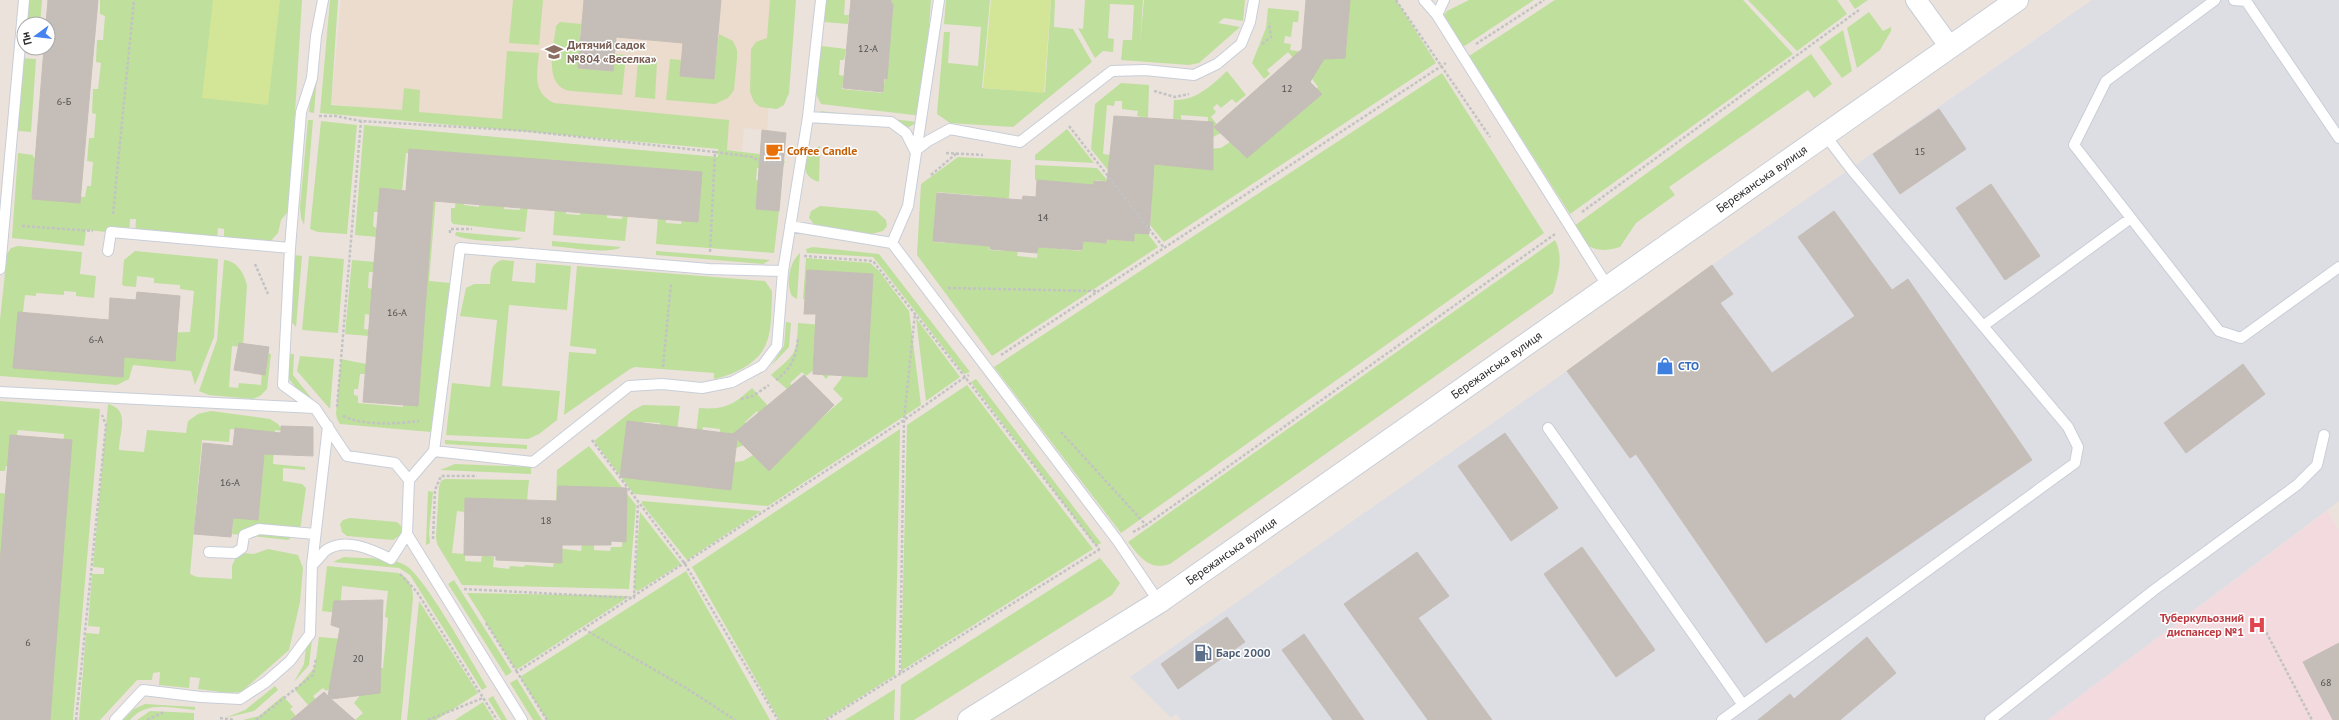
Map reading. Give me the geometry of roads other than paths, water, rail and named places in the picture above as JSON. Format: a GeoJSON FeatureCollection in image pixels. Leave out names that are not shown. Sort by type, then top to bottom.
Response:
{"type":"FeatureCollection","features":[{"type":"Feature","properties":{"kind":"street"},"geometry":{"type":"LineString","coordinates":[[1916,0],[1950,47]]}},
{"type":"Feature","properties":{"kind":"street","name":"Бережанська вулиця"},"geometry":{"type":"LineString","coordinates":[[969,720],[1159,602],[2017,0]]}},
{"type":"Feature","properties":{"kind":"lane"},"geometry":{"type":"LineString","coordinates":[[0,269],[24,0]]}},
{"type":"Feature","properties":{"kind":"lane"},"geometry":{"type":"LineString","coordinates":[[323,0],[316,36],[312,78],[301,112],[290,248],[283,385],[315,408],[347,456],[395,463],[409,480]]}},
{"type":"Feature","properties":{"kind":"lane"},"geometry":{"type":"LineString","coordinates":[[434,452],[533,462],[629,386],[662,384],[702,388],[732,382],[762,366],[777,346],[783,271],[808,117],[821,0]]}},
{"type":"Feature","properties":{"kind":"lane"},"geometry":{"type":"LineString","coordinates":[[892,243],[908,206],[939,0]]}},
{"type":"Feature","properties":{"kind":"lane"},"geometry":{"type":"LineString","coordinates":[[915,152],[928,141],[950,129],[1020,142],[1112,71],[1145,70],[1194,75],[1217,64],[1241,44],[1250,22],[1254,0]]}},
{"type":"Feature","properties":{"kind":"lane"},"geometry":{"type":"LineString","coordinates":[[1424,0],[1438,15],[1608,287]]}},
{"type":"Feature","properties":{"kind":"lane"},"geometry":{"type":"LineString","coordinates":[[1438,15],[1444,0]]}},
{"type":"Feature","properties":{"kind":"lane"},"geometry":{"type":"LineString","coordinates":[[2215,0],[2106,81],[2074,145],[2220,331],[2241,338],[2339,267]]}},
{"type":"Feature","properties":{"kind":"lane"},"geometry":{"type":"LineString","coordinates":[[2234,0],[2246,1],[2339,138]]}},
{"type":"Feature","properties":{"kind":"lane"},"geometry":{"type":"LineString","coordinates":[[808,117],[891,122],[906,133],[915,152]]}},
{"type":"Feature","properties":{"kind":"lane"},"geometry":{"type":"LineString","coordinates":[[1722,720],[2075,463],[2078,448],[2068,427],[1847,164],[1825,135]]}},
{"type":"Feature","properties":{"kind":"lane"},"geometry":{"type":"LineString","coordinates":[[1983,326],[2131,218]]}},
{"type":"Feature","properties":{"kind":"lane"},"geometry":{"type":"LineString","coordinates":[[790,226],[892,243],[1117,540],[1159,602]]}},
{"type":"Feature","properties":{"kind":"lane"},"geometry":{"type":"LineString","coordinates":[[108,251],[111,232],[290,248]]}},
{"type":"Feature","properties":{"kind":"lane"},"geometry":{"type":"LineString","coordinates":[[312,565],[326,550],[343,546],[366,547],[391,559],[407,534],[409,480],[434,452],[460,248],[709,269],[783,271]]}},
{"type":"Feature","properties":{"kind":"lane"},"geometry":{"type":"LineString","coordinates":[[0,392],[315,408]]}},
{"type":"Feature","properties":{"kind":"lane"},"geometry":{"type":"LineString","coordinates":[[115,720],[143,690],[201,697],[240,699],[266,682],[290,661],[310,634],[312,565],[328,426]]}},
{"type":"Feature","properties":{"kind":"lane"},"geometry":{"type":"LineString","coordinates":[[1548,428],[1743,705]]}},
{"type":"Feature","properties":{"kind":"lane"},"geometry":{"type":"LineString","coordinates":[[1990,720],[2154,590],[2298,486],[2318,465],[2324,435]]}},
{"type":"Feature","properties":{"kind":"lane"},"geometry":{"type":"LineString","coordinates":[[209,552],[235,553],[242,548],[244,535],[258,529],[315,534]]}},
{"type":"Feature","properties":{"kind":"lane"},"geometry":{"type":"LineString","coordinates":[[407,534],[522,720]]}},
{"type":"Feature","properties":{"kind":"place","name":"Дитячий садок №804 «Веселка»"},"geometry":{"type":"Point","coordinates":[554,52]}},
{"type":"Feature","properties":{"kind":"place","name":"Coffee Candle"},"geometry":{"type":"Point","coordinates":[774,151]}},
{"type":"Feature","properties":{"kind":"place","name":"СТО"},"geometry":{"type":"Point","coordinates":[1665,366]}},
{"type":"Feature","properties":{"kind":"place","name":"Туберкульозний диспансер №1"},"geometry":{"type":"Point","coordinates":[2257,625]}},
{"type":"Feature","properties":{"kind":"place","name":"Барс 2000"},"geometry":{"type":"Point","coordinates":[1203,653]}}]}
